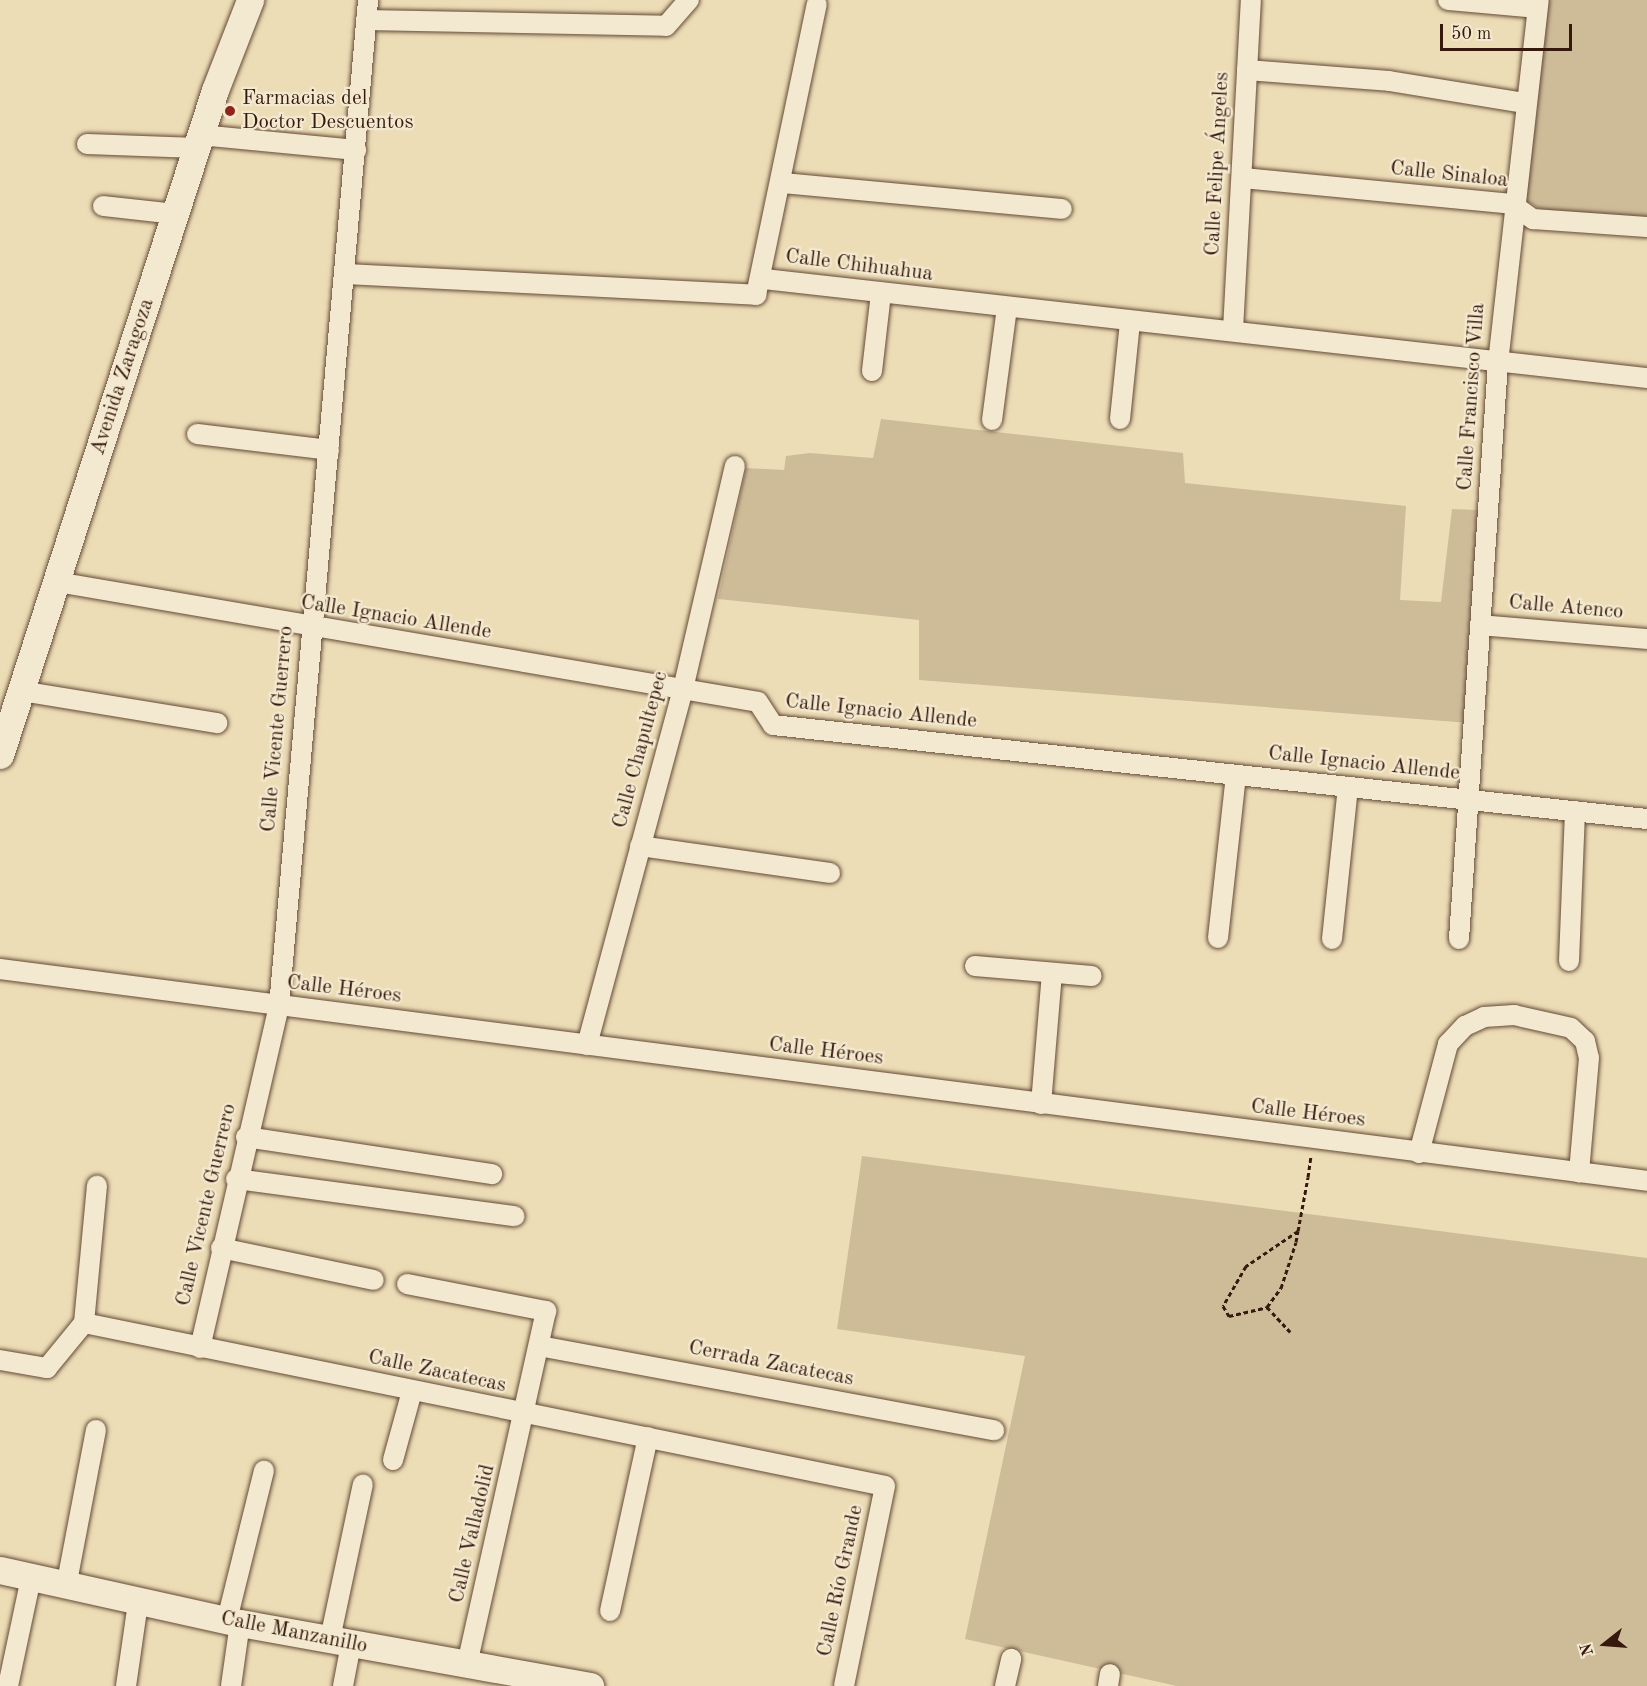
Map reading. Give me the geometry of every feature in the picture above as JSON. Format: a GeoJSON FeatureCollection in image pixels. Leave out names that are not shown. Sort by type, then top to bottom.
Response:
{"type":"FeatureCollection","features":[{"type":"Feature","properties":{"kind":"main road","name":"Avenida Zaragoza"},"geometry":{"type":"LineString","coordinates":[[0,755],[198,141],[250,0]]}},
{"type":"Feature","properties":{"kind":"main road","name":"Calle Manzanillo"},"geometry":{"type":"LineString","coordinates":[[0,1570],[138,1603],[467,1665],[505,1679],[590,1686]]}},
{"type":"Feature","properties":{"kind":"street","name":"Calle Vicente Guerrero"},"geometry":{"type":"LineString","coordinates":[[200,1348],[236,1179],[279,1006],[311,629],[346,274],[368,0]]}},
{"type":"Feature","properties":{"kind":"street"},"geometry":{"type":"LineString","coordinates":[[366,20],[666,26],[689,0]]}},
{"type":"Feature","properties":{"kind":"street","name":"Calle Felipe Ángeles"},"geometry":{"type":"LineString","coordinates":[[1233,330],[1251,0]]}},
{"type":"Feature","properties":{"kind":"street"},"geometry":{"type":"LineString","coordinates":[[1448,0],[1538,4]]}},
{"type":"Feature","properties":{"kind":"street"},"geometry":{"type":"LineString","coordinates":[[764,279],[817,4]]}},
{"type":"Feature","properties":{"kind":"street","name":"Calle Francisco Villa"},"geometry":{"type":"LineString","coordinates":[[1459,939],[1498,363],[1512,204],[1538,4]]}},
{"type":"Feature","properties":{"kind":"street"},"geometry":{"type":"LineString","coordinates":[[1247,70],[1389,81],[1525,103]]}},
{"type":"Feature","properties":{"kind":"street"},"geometry":{"type":"LineString","coordinates":[[87,144],[198,141],[356,150]]}},
{"type":"Feature","properties":{"kind":"street","name":"Calle Sinaloa"},"geometry":{"type":"LineString","coordinates":[[1243,178],[1512,204],[1533,219],[1647,226]]}},
{"type":"Feature","properties":{"kind":"street"},"geometry":{"type":"LineString","coordinates":[[782,183],[1062,209]]}},
{"type":"Feature","properties":{"kind":"street"},"geometry":{"type":"LineString","coordinates":[[103,206],[175,213]]}},
{"type":"Feature","properties":{"kind":"street","name":"Calle Chihuahua"},"geometry":{"type":"LineString","coordinates":[[346,274],[749,297],[756,296],[764,279],[1130,323],[1233,330],[1498,363],[1647,378]]}},
{"type":"Feature","properties":{"kind":"street"},"geometry":{"type":"LineString","coordinates":[[872,371],[881,293]]}},
{"type":"Feature","properties":{"kind":"street"},"geometry":{"type":"LineString","coordinates":[[992,420],[1007,308]]}},
{"type":"Feature","properties":{"kind":"street"},"geometry":{"type":"LineString","coordinates":[[1120,419],[1130,323]]}},
{"type":"Feature","properties":{"kind":"street"},"geometry":{"type":"LineString","coordinates":[[197,434],[329,450]]}},
{"type":"Feature","properties":{"kind":"street","name":"Calle Chapultepec"},"geometry":{"type":"LineString","coordinates":[[587,1045],[683,689],[735,466]]}},
{"type":"Feature","properties":{"kind":"street","name":"Calle Ignacio Allende"},"geometry":{"type":"LineString","coordinates":[[57,582],[311,629],[758,702],[773,725],[1647,819]]}},
{"type":"Feature","properties":{"kind":"street","name":"Calle Atenco"},"geometry":{"type":"LineString","coordinates":[[1480,625],[1647,639]]}},
{"type":"Feature","properties":{"kind":"street"},"geometry":{"type":"LineString","coordinates":[[21,691],[217,723]]}},
{"type":"Feature","properties":{"kind":"street"},"geometry":{"type":"LineString","coordinates":[[1218,938],[1236,775]]}},
{"type":"Feature","properties":{"kind":"street"},"geometry":{"type":"LineString","coordinates":[[1332,939],[1348,787]]}},
{"type":"Feature","properties":{"kind":"street"},"geometry":{"type":"LineString","coordinates":[[1569,961],[1575,811]]}},
{"type":"Feature","properties":{"kind":"street"},"geometry":{"type":"LineString","coordinates":[[640,846],[830,873]]}},
{"type":"Feature","properties":{"kind":"street"},"geometry":{"type":"LineString","coordinates":[[975,966],[1092,976]]}},
{"type":"Feature","properties":{"kind":"street","name":"Calle Héroes"},"geometry":{"type":"LineString","coordinates":[[0,969],[1647,1181]]}},
{"type":"Feature","properties":{"kind":"street"},"geometry":{"type":"LineString","coordinates":[[1041,1104],[1052,974]]}},
{"type":"Feature","properties":{"kind":"street"},"geometry":{"type":"LineString","coordinates":[[1419,1153],[1448,1044],[1465,1026],[1484,1017],[1514,1015],[1571,1028],[1585,1041],[1589,1058],[1579,1173]]}},
{"type":"Feature","properties":{"kind":"street"},"geometry":{"type":"LineString","coordinates":[[246,1137],[492,1173]]}},
{"type":"Feature","properties":{"kind":"street"},"geometry":{"type":"LineString","coordinates":[[236,1179],[515,1216]]}},
{"type":"Feature","properties":{"kind":"street"},"geometry":{"type":"LineString","coordinates":[[0,1360],[47,1368],[84,1323],[97,1186]]}},
{"type":"Feature","properties":{"kind":"street"},"geometry":{"type":"LineString","coordinates":[[221,1248],[374,1280]]}},
{"type":"Feature","properties":{"kind":"street"},"geometry":{"type":"LineString","coordinates":[[407,1284],[546,1311],[526,1415]]}},
{"type":"Feature","properties":{"kind":"street","name":"Calle Zacatecas"},"geometry":{"type":"LineString","coordinates":[[84,1323],[526,1415],[648,1437],[885,1486]]}},
{"type":"Feature","properties":{"kind":"street","name":"Cerrada Zacatecas"},"geometry":{"type":"LineString","coordinates":[[539,1346],[994,1430]]}},
{"type":"Feature","properties":{"kind":"street"},"geometry":{"type":"LineString","coordinates":[[393,1460],[412,1391]]}},
{"type":"Feature","properties":{"kind":"street","name":"Calle Valladolid"},"geometry":{"type":"LineString","coordinates":[[467,1665],[526,1415]]}},
{"type":"Feature","properties":{"kind":"street"},"geometry":{"type":"LineString","coordinates":[[66,1587],[96,1430]]}},
{"type":"Feature","properties":{"kind":"street"},"geometry":{"type":"LineString","coordinates":[[610,1611],[648,1437]]}},
{"type":"Feature","properties":{"kind":"street"},"geometry":{"type":"LineString","coordinates":[[231,1686],[233,1622],[264,1470]]}},
{"type":"Feature","properties":{"kind":"street"},"geometry":{"type":"LineString","coordinates":[[344,1686],[340,1642],[363,1484]]}},
{"type":"Feature","properties":{"kind":"street","name":"Calle Río Grande"},"geometry":{"type":"LineString","coordinates":[[844,1686],[885,1486]]}},
{"type":"Feature","properties":{"kind":"street"},"geometry":{"type":"LineString","coordinates":[[8,1686],[31,1578]]}},
{"type":"Feature","properties":{"kind":"street"},"geometry":{"type":"LineString","coordinates":[[126,1686],[138,1603]]}},
{"type":"Feature","properties":{"kind":"street"},"geometry":{"type":"LineString","coordinates":[[1005,1686],[1011,1659]]}},
{"type":"Feature","properties":{"kind":"path"},"geometry":{"type":"LineString","coordinates":[[1298,1231],[1246,1266],[1223,1306],[1229,1316],[1267,1307],[1281,1288],[1298,1231],[1313,1139]]}},
{"type":"Feature","properties":{"kind":"path"},"geometry":{"type":"LineString","coordinates":[[1267,1307],[1290,1332]]}},
{"type":"Feature","properties":{"kind":"shaded area"},"geometry":{"type":"Polygon","coordinates":[[[1544,0],[1647,0],[1647,219],[1542,210],[1522,198],[1544,0]]]}},
{"type":"Feature","properties":{"kind":"shaded area"},"geometry":{"type":"Polygon","coordinates":[[[881,419],[1183,453],[1185,483],[1406,506],[1400,600],[1441,602],[1452,509],[1479,510],[1469,723],[919,680],[919,620],[718,599],[746,468],[784,470],[786,456],[810,453],[873,458],[881,419]]]}},
{"type":"Feature","properties":{"kind":"shaded area"},"geometry":{"type":"Polygon","coordinates":[[[862,1156],[1647,1258],[1647,1686],[1177,1686],[965,1639],[1025,1356],[837,1329],[862,1156]]]}},
{"type":"Feature","properties":{"kind":"place","name":"Farmacias del Doctor Descuentos"},"geometry":{"type":"Point","coordinates":[230,111]}}]}
